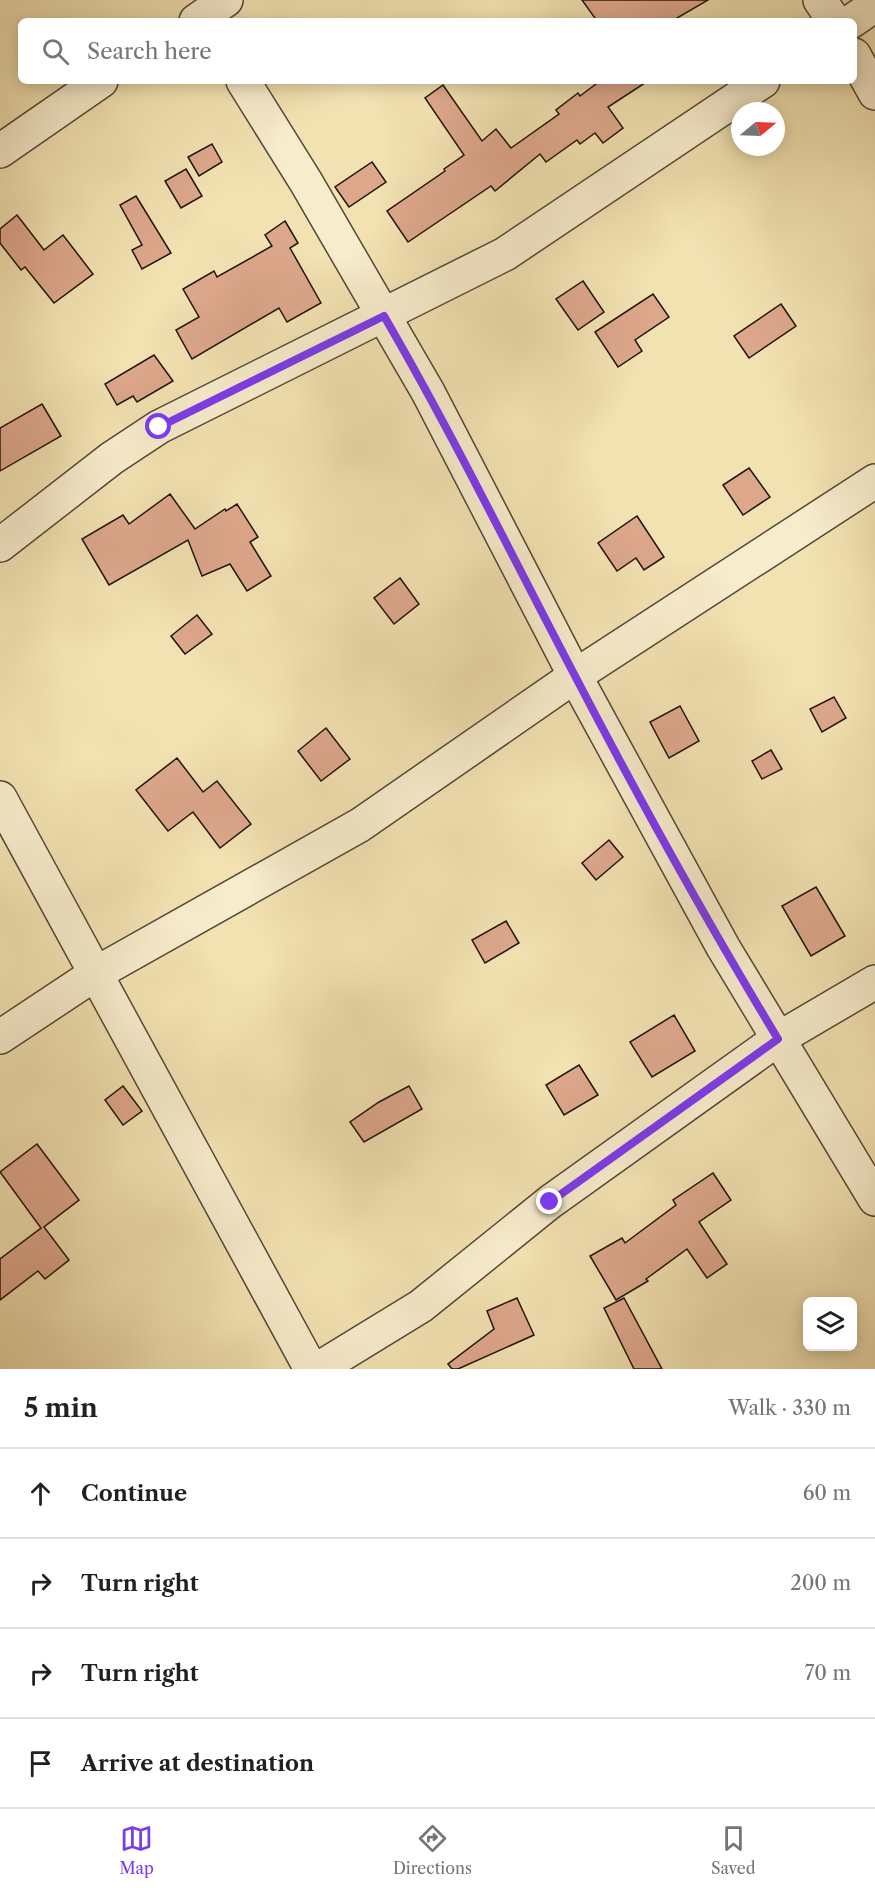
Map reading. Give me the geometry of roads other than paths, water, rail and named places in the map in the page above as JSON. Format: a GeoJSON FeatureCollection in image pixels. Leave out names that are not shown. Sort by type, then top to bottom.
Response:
{"type":"FeatureCollection","features":[{"type":"Feature","properties":{"kind":"street"},"geometry":{"type":"LineString","coordinates":[[820,0],[832,18]]}},
{"type":"Feature","properties":{"kind":"street"},"geometry":{"type":"LineString","coordinates":[[856,18],[875,5]]}},
{"type":"Feature","properties":{"kind":"street"},"geometry":{"type":"LineString","coordinates":[[857,60],[875,93]]}},
{"type":"Feature","properties":{"kind":"street"},"geometry":{"type":"LineString","coordinates":[[0,151],[97,84]]}},
{"type":"Feature","properties":{"kind":"street"},"geometry":{"type":"LineString","coordinates":[[245,84],[306,182],[428,392],[575,676],[723,947],[875,1199]]}},
{"type":"Feature","properties":{"kind":"street"},"geometry":{"type":"LineString","coordinates":[[0,544],[112,458],[159,427],[506,254],[759,84]]}},
{"type":"Feature","properties":{"kind":"street"},"geometry":{"type":"LineString","coordinates":[[0,1037],[95,974],[360,825],[575,676],[875,481]]}},
{"type":"Feature","properties":{"kind":"street"},"geometry":{"type":"LineString","coordinates":[[0,798],[311,1369]]}},
{"type":"Feature","properties":{"kind":"street"},"geometry":{"type":"LineString","coordinates":[[318,1369],[421,1305],[550,1202],[778,1039],[875,982]]}}]}
